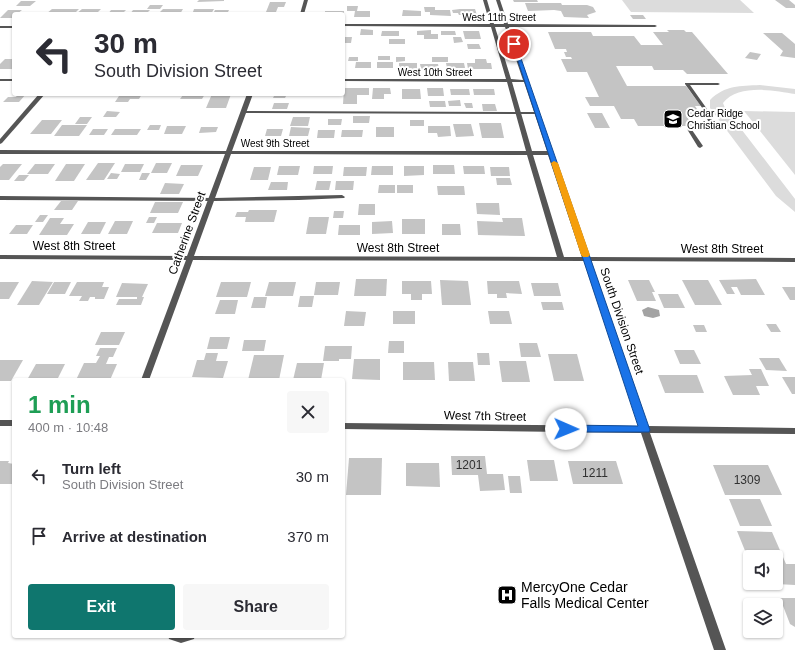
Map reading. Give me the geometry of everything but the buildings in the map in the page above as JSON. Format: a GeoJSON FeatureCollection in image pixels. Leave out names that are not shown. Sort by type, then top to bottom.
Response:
{"type":"FeatureCollection","features":[{"type":"Feature","properties":{"kind":"street"},"geometry":{"type":"LineString","coordinates":[[303,12],[306,0]]}},
{"type":"Feature","properties":{"kind":"street"},"geometry":{"type":"LineString","coordinates":[[485,0],[561,259]]}},
{"type":"Feature","properties":{"kind":"street","name":"South Division Street"},"geometry":{"type":"LineString","coordinates":[[498,0],[720,650]]}},
{"type":"Feature","properties":{"kind":"street","name":"West 11th Street"},"geometry":{"type":"LineString","coordinates":[[345,25],[655,26]]}},
{"type":"Feature","properties":{"kind":"street"},"geometry":{"type":"LineString","coordinates":[[0,27],[12,27]]}},
{"type":"Feature","properties":{"kind":"street"},"geometry":{"type":"LineString","coordinates":[[0,80],[12,80]]}},
{"type":"Feature","properties":{"kind":"street","name":"West 10th Street"},"geometry":{"type":"LineString","coordinates":[[345,80],[526,81]]}},
{"type":"Feature","properties":{"kind":"street"},"geometry":{"type":"LineString","coordinates":[[0,142],[40,96]]}},
{"type":"Feature","properties":{"kind":"street","name":"Catherine Street"},"geometry":{"type":"LineString","coordinates":[[146,378],[249,96]]}},
{"type":"Feature","properties":{"kind":"street","name":"West 9th Street"},"geometry":{"type":"LineString","coordinates":[[0,152],[551,153]]}},
{"type":"Feature","properties":{"kind":"street","name":"West 8th Street"},"geometry":{"type":"LineString","coordinates":[[0,257],[795,260]]}},
{"type":"Feature","properties":{"kind":"street"},"geometry":{"type":"LineString","coordinates":[[0,423],[12,423]]}},
{"type":"Feature","properties":{"kind":"street","name":"West 7th Street"},"geometry":{"type":"LineString","coordinates":[[345,426],[795,431]]}},
{"type":"Feature","properties":{"kind":"lane"},"geometry":{"type":"LineString","coordinates":[[700,146],[689,129],[714,129],[706,109],[688,84],[718,84]]}},
{"type":"Feature","properties":{"kind":"lane"},"geometry":{"type":"LineString","coordinates":[[243,112],[537,113]]}},
{"type":"Feature","properties":{"kind":"lane"},"geometry":{"type":"LineString","coordinates":[[0,198],[291,199],[342,196]]}},
{"type":"Feature","properties":{"kind":"shaded area"},"geometry":{"type":"Polygon","coordinates":[[[622,0],[740,0],[754,13],[631,12],[622,0]]]}},
{"type":"Feature","properties":{"kind":"shaded area"},"geometry":{"type":"Polygon","coordinates":[[[760,85],[795,89],[795,94],[767,90],[747,91],[737,93],[729,97],[723,103],[725,108],[795,199],[795,212],[776,196],[710,108],[710,100],[721,91],[733,87],[760,85]]]}},
{"type":"Feature","properties":{"kind":"shaded area"},"geometry":{"type":"Polygon","coordinates":[[[744,111],[795,112],[795,175],[744,111]]]}},
{"type":"Feature","properties":{"kind":"shaded area"},"geometry":{"type":"Polygon","coordinates":[[[648,307],[659,310],[660,316],[653,318],[644,316],[642,310],[648,307]]]}},
{"type":"Feature","properties":{"kind":"slow traffic"},"geometry":{"type":"LineString","coordinates":[[554,163],[585,255]]}},
{"type":"Feature","properties":{"kind":"place","name":"Cedar Ridge Christian School"},"geometry":{"type":"Point","coordinates":[673,119]}},
{"type":"Feature","properties":{"kind":"place","name":"MercyOne Cedar Falls Medical Center"},"geometry":{"type":"Point","coordinates":[507,595]}},
{"type":"Feature","properties":{"kind":"route"},"geometry":{"type":"LineString","coordinates":[[514,44],[645,430],[566,429]]}}]}
